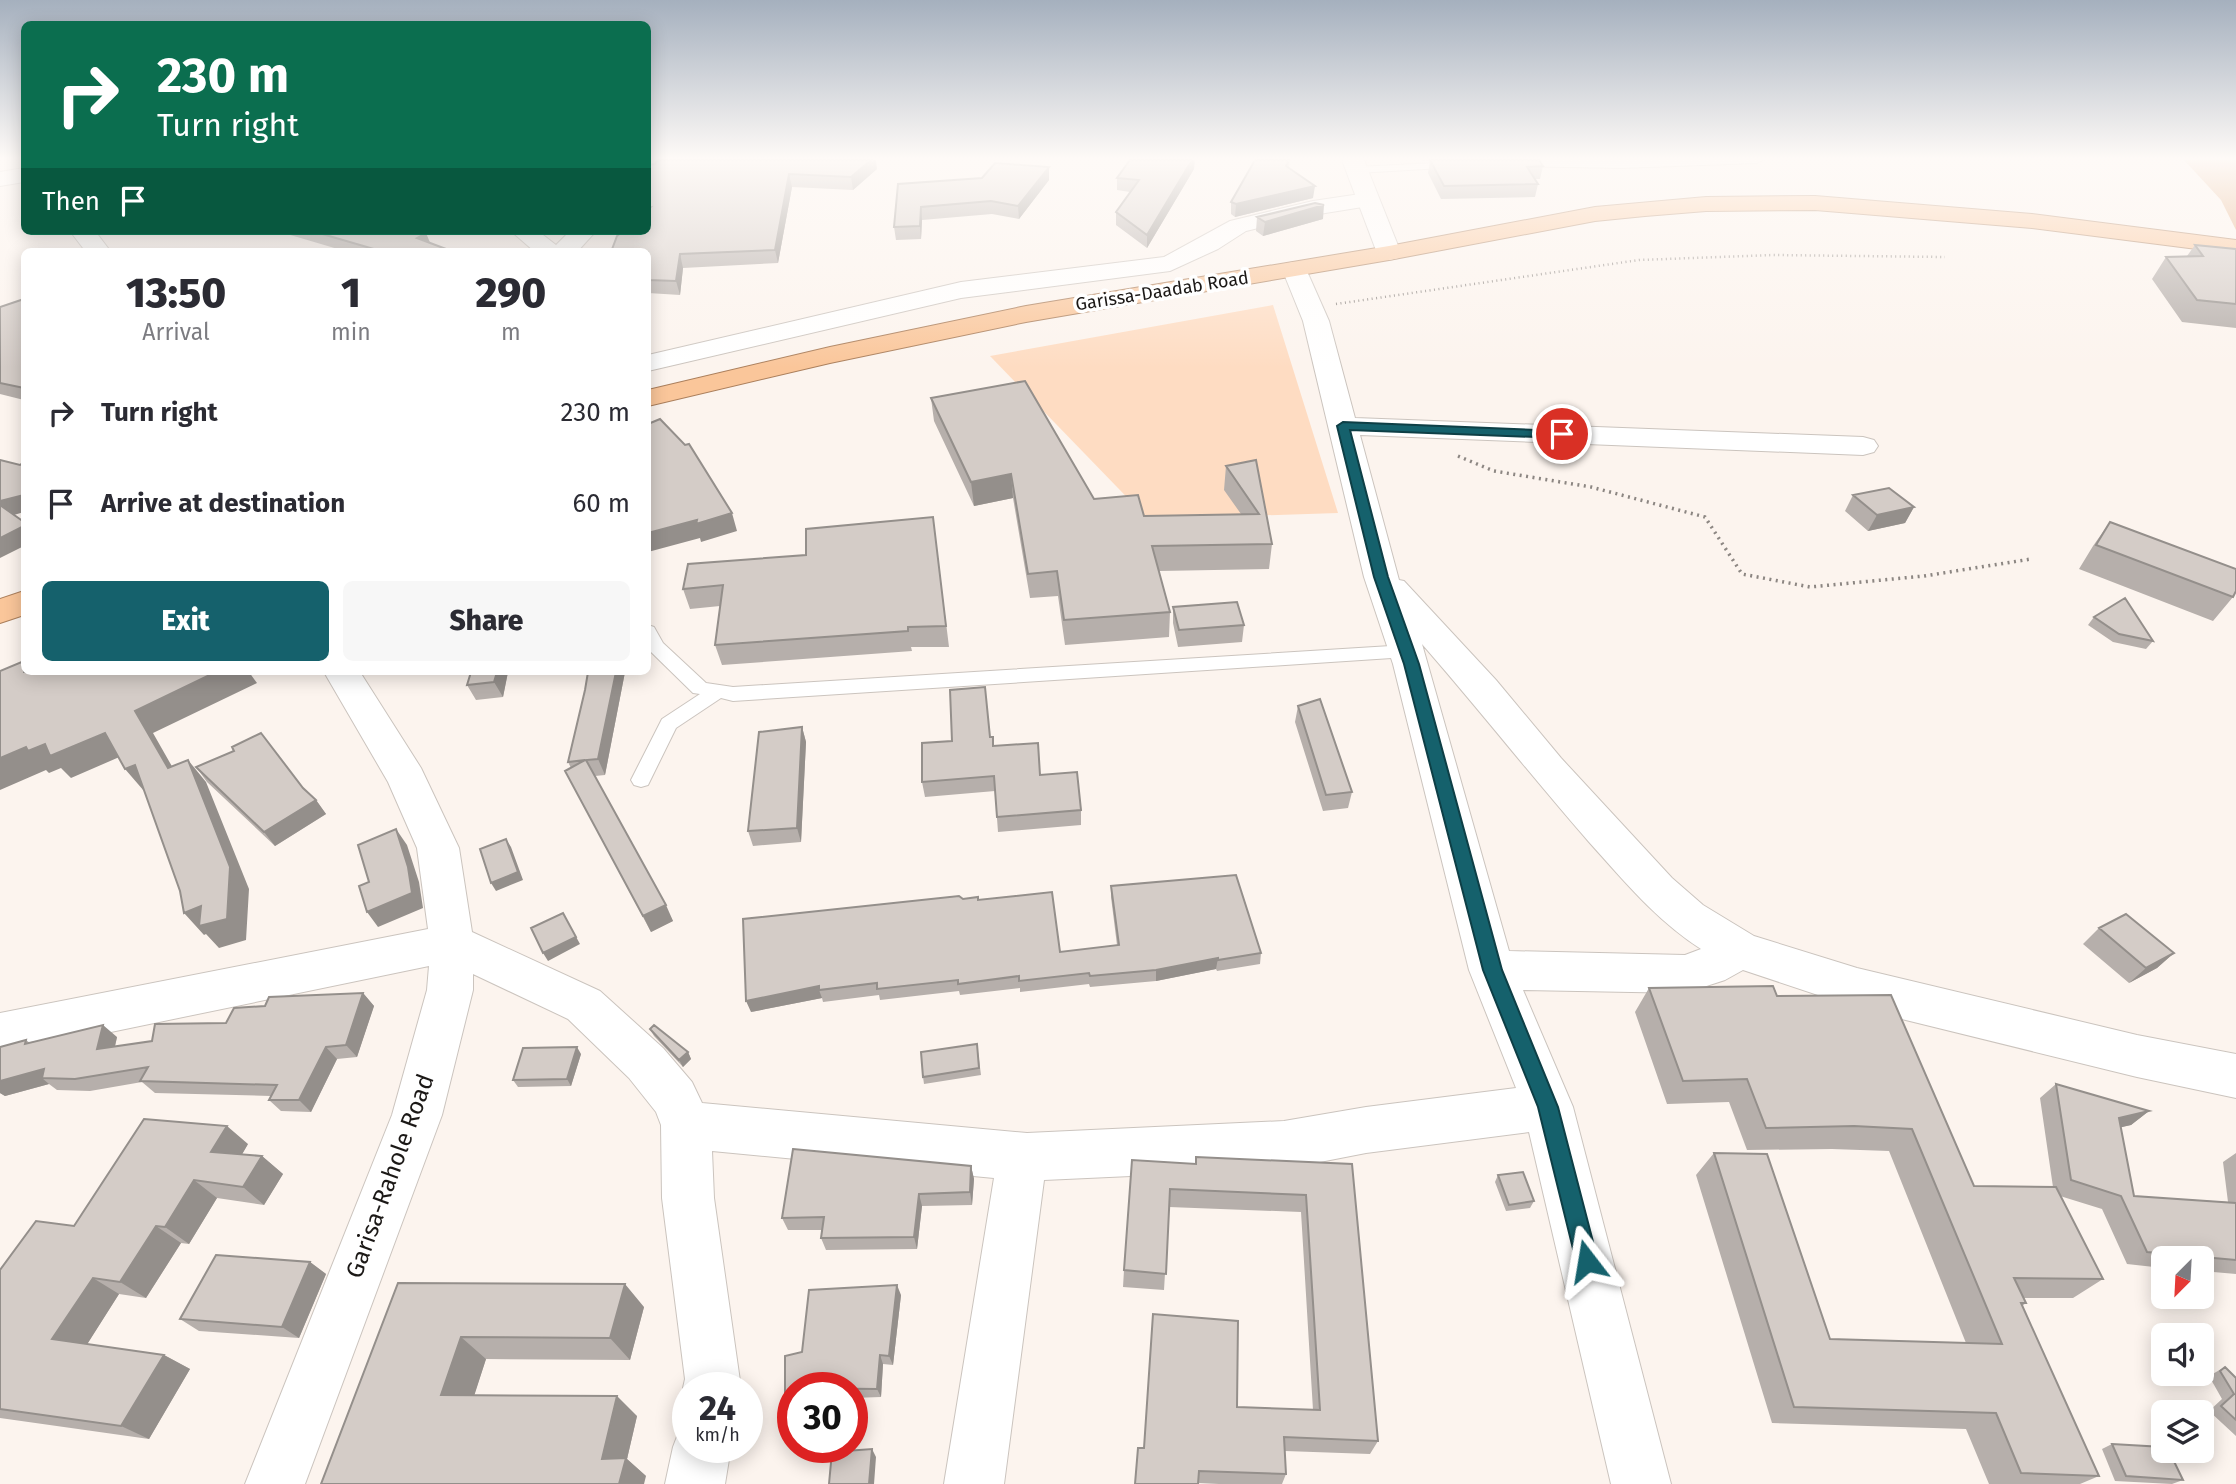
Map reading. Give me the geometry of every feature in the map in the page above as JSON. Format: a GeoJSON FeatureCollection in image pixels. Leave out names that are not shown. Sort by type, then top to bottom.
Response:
{"type":"FeatureCollection","features":[{"type":"Feature","properties":{"kind":"highway","name":"Garissa-Daadab Road"},"geometry":{"type":"LineString","coordinates":[[651,397],[1026,313],[1518,229]]}},
{"type":"Feature","properties":{"kind":"highway","name":"Garissa-Daadab Road"},"geometry":{"type":"LineString","coordinates":[[2094,229],[2236,247]]}},
{"type":"Feature","properties":{"kind":"highway"},"geometry":{"type":"LineString","coordinates":[[0,612],[21,603]]}},
{"type":"Feature","properties":{"kind":"street"},"geometry":{"type":"LineString","coordinates":[[651,362],[961,290],[1170,264],[1233,229]]}},
{"type":"Feature","properties":{"kind":"street"},"geometry":{"type":"LineString","coordinates":[[1379,229],[1389,253]]}},
{"type":"Feature","properties":{"kind":"street"},"geometry":{"type":"LineString","coordinates":[[528,235],[545,248]]}},
{"type":"Feature","properties":{"kind":"street"},"geometry":{"type":"LineString","coordinates":[[568,248],[580,235]]}},
{"type":"Feature","properties":{"kind":"street"},"geometry":{"type":"LineString","coordinates":[[1294,269],[1311,307],[1381,577],[1407,651],[1492,970],[1548,1107],[1642,1484]]}},
{"type":"Feature","properties":{"kind":"street"},"geometry":{"type":"LineString","coordinates":[[1343,426],[1863,446]]}},
{"type":"Feature","properties":{"kind":"street"},"geometry":{"type":"LineString","coordinates":[[1381,577],[1483,688],[1547,768],[1657,890],[1688,918],[1740,950],[1857,988],[2137,1056],[2236,1076]]}},
{"type":"Feature","properties":{"kind":"street","name":"Garisa-Rahole Road"},"geometry":{"type":"LineString","coordinates":[[275,1484],[417,1115],[450,990],[452,943],[438,848],[407,779],[344,675]]}},
{"type":"Feature","properties":{"kind":"street"},"geometry":{"type":"LineString","coordinates":[[0,1034],[452,943],[584,1005],[646,1063],[675,1098],[687,1125],[688,1198],[712,1372]]}},
{"type":"Feature","properties":{"kind":"street"},"geometry":{"type":"LineString","coordinates":[[1492,970],[1685,974],[1740,950]]}},
{"type":"Feature","properties":{"kind":"street"},"geometry":{"type":"LineString","coordinates":[[687,1125],[1027,1157],[1284,1145],[1378,1129],[1548,1107]]}},
{"type":"Feature","properties":{"kind":"street"},"geometry":{"type":"LineString","coordinates":[[974,1484],[1018,1181],[1027,1157]]}},
{"type":"Feature","properties":{"kind":"street"},"geometry":{"type":"LineString","coordinates":[[695,1484],[699,1463]]}},
{"type":"Feature","properties":{"kind":"lane"},"geometry":{"type":"LineString","coordinates":[[651,637],[656,647],[700,688],[733,694],[1407,651]]}},
{"type":"Feature","properties":{"kind":"lane"},"geometry":{"type":"LineString","coordinates":[[641,780],[669,724],[718,691]]}},
{"type":"Feature","properties":{"kind":"path"},"geometry":{"type":"LineString","coordinates":[[1311,307],[1639,260],[1773,255],[1945,257]]}},
{"type":"Feature","properties":{"kind":"path"},"geometry":{"type":"LineString","coordinates":[[1451,453],[1494,471],[1591,487],[1704,517],[1742,574],[1810,587],[1924,576],[2031,559]]}},
{"type":"Feature","properties":{"kind":"shaded area"},"geometry":{"type":"Polygon","coordinates":[[[1273,305],[1338,513],[1148,519],[990,356],[1273,305]]]}},
{"type":"Feature","properties":{"kind":"building"},"geometry":{"type":"Polygon","coordinates":[[[651,229],[779,229],[775,250],[680,254],[676,281],[651,280],[651,248],[612,248],[617,236],[651,235],[651,229]]]}},
{"type":"Feature","properties":{"kind":"building"},"geometry":{"type":"Polygon","coordinates":[[[1139,229],[1150,229],[1147,235],[1139,229]]]}},
{"type":"Feature","properties":{"kind":"building"},"geometry":{"type":"Polygon","coordinates":[[[326,235],[422,235],[417,238],[443,248],[370,248],[326,235]]]}},
{"type":"Feature","properties":{"kind":"building"},"geometry":{"type":"Polygon","coordinates":[[[2195,245],[2236,249],[2236,304],[2197,300],[2166,257],[2203,256],[2195,245]]]}},
{"type":"Feature","properties":{"kind":"building"},"geometry":{"type":"Polygon","coordinates":[[[21,300],[21,387],[0,383],[0,307],[21,300]]]}},
{"type":"Feature","properties":{"kind":"building"},"geometry":{"type":"Polygon","coordinates":[[[1025,381],[1094,499],[1138,495],[1144,516],[1259,514],[1226,466],[1256,460],[1272,544],[1152,546],[1170,612],[1064,620],[1057,571],[1028,574],[1011,474],[971,482],[931,398],[1025,381]]]}},
{"type":"Feature","properties":{"kind":"building"},"geometry":{"type":"Polygon","coordinates":[[[660,419],[685,445],[689,444],[732,513],[696,524],[697,520],[651,532],[651,423],[660,419]]]}},
{"type":"Feature","properties":{"kind":"building"},"geometry":{"type":"Polygon","coordinates":[[[0,460],[21,464],[21,496],[0,501],[0,460]]]}},
{"type":"Feature","properties":{"kind":"building"},"geometry":{"type":"Polygon","coordinates":[[[1889,488],[1914,507],[1877,515],[1853,495],[1889,488]]]}},
{"type":"Feature","properties":{"kind":"building"},"geometry":{"type":"Polygon","coordinates":[[[0,505],[21,520],[21,528],[0,538],[0,505]]]}},
{"type":"Feature","properties":{"kind":"building"},"geometry":{"type":"Polygon","coordinates":[[[933,517],[946,626],[908,627],[908,631],[715,645],[723,585],[683,589],[688,564],[806,555],[806,529],[933,517]]]}},
{"type":"Feature","properties":{"kind":"building"},"geometry":{"type":"Polygon","coordinates":[[[2110,522],[2236,569],[2236,591],[2233,597],[2096,545],[2110,522]]]}},
{"type":"Feature","properties":{"kind":"building"},"geometry":{"type":"Polygon","coordinates":[[[2125,598],[2153,641],[2119,634],[2094,617],[2125,598]]]}},
{"type":"Feature","properties":{"kind":"building"},"geometry":{"type":"Polygon","coordinates":[[[1237,602],[1244,625],[1179,630],[1173,607],[1237,602]]]}},
{"type":"Feature","properties":{"kind":"building"},"geometry":{"type":"Polygon","coordinates":[[[21,662],[21,675],[210,675],[135,711],[168,768],[188,760],[230,867],[227,919],[199,926],[201,906],[184,913],[180,891],[135,765],[125,769],[105,733],[50,756],[45,744],[28,751],[26,747],[0,758],[0,671],[21,662]]]}},
{"type":"Feature","properties":{"kind":"building"},"geometry":{"type":"Polygon","coordinates":[[[470,675],[496,675],[494,682],[467,685],[470,675]]]}},
{"type":"Feature","properties":{"kind":"building"},"geometry":{"type":"Polygon","coordinates":[[[588,675],[615,675],[598,759],[586,760],[666,905],[643,916],[565,771],[585,760],[568,762],[588,675]]]}},
{"type":"Feature","properties":{"kind":"building"},"geometry":{"type":"Polygon","coordinates":[[[985,687],[993,746],[1038,743],[1040,775],[1077,772],[1081,810],[997,817],[994,776],[922,782],[922,743],[952,741],[950,690],[985,687]]]}},
{"type":"Feature","properties":{"kind":"building"},"geometry":{"type":"Polygon","coordinates":[[[1320,699],[1352,792],[1326,795],[1298,706],[1320,699]]]}},
{"type":"Feature","properties":{"kind":"building"},"geometry":{"type":"Polygon","coordinates":[[[802,727],[797,828],[748,831],[759,732],[802,727]]]}},
{"type":"Feature","properties":{"kind":"building"},"geometry":{"type":"Polygon","coordinates":[[[261,733],[303,788],[316,800],[264,832],[196,767],[234,751],[232,747],[261,733]]]}},
{"type":"Feature","properties":{"kind":"building"},"geometry":{"type":"Polygon","coordinates":[[[396,829],[408,867],[412,893],[367,912],[359,886],[369,882],[358,845],[396,829]]]}},
{"type":"Feature","properties":{"kind":"building"},"geometry":{"type":"Polygon","coordinates":[[[506,839],[518,872],[491,883],[480,849],[506,839]]]}},
{"type":"Feature","properties":{"kind":"building"},"geometry":{"type":"Polygon","coordinates":[[[1236,875],[1261,953],[1156,970],[1090,976],[1089,973],[1019,981],[1019,976],[958,984],[958,980],[877,989],[877,983],[819,990],[819,986],[746,1001],[743,919],[959,896],[963,899],[978,897],[978,900],[1052,892],[1060,952],[1119,945],[1111,886],[1236,875]]]}},
{"type":"Feature","properties":{"kind":"building"},"geometry":{"type":"Polygon","coordinates":[[[563,913],[576,937],[543,953],[531,928],[563,913]]]}},
{"type":"Feature","properties":{"kind":"building"},"geometry":{"type":"Polygon","coordinates":[[[2126,914],[2174,953],[2146,968],[2099,928],[2126,914]]]}},
{"type":"Feature","properties":{"kind":"building"},"geometry":{"type":"Polygon","coordinates":[[[1773,986],[1777,996],[1891,995],[1974,1186],[2056,1187],[2103,1279],[2014,1278],[2026,1303],[2021,1303],[2099,1476],[2021,1473],[1996,1413],[1794,1407],[1714,1153],[1767,1154],[1830,1339],[2002,1344],[1912,1129],[1854,1126],[1766,1128],[1747,1079],[1683,1081],[1649,988],[1773,986]]]}},
{"type":"Feature","properties":{"kind":"building"},"geometry":{"type":"Polygon","coordinates":[[[363,993],[346,1045],[326,1047],[299,1100],[269,1100],[277,1085],[140,1081],[148,1067],[75,1079],[42,1078],[44,1069],[0,1081],[0,1047],[26,1040],[25,1044],[103,1025],[97,1049],[152,1041],[155,1024],[226,1023],[234,1008],[265,1006],[269,997],[363,993]]]}},
{"type":"Feature","properties":{"kind":"building"},"geometry":{"type":"Polygon","coordinates":[[[654,1025],[688,1052],[679,1060],[650,1029],[654,1025]]]}},
{"type":"Feature","properties":{"kind":"building"},"geometry":{"type":"Polygon","coordinates":[[[977,1044],[979,1068],[923,1077],[921,1052],[977,1044]]]}},
{"type":"Feature","properties":{"kind":"building"},"geometry":{"type":"Polygon","coordinates":[[[577,1047],[567,1079],[513,1080],[523,1048],[577,1047]]]}},
{"type":"Feature","properties":{"kind":"building"},"geometry":{"type":"Polygon","coordinates":[[[2056,1084],[2149,1111],[2119,1118],[2134,1196],[2236,1203],[2236,1260],[2214,1258],[2214,1246],[2151,1246],[2151,1252],[2147,1252],[2121,1196],[2071,1180],[2056,1084]]]}},
{"type":"Feature","properties":{"kind":"building"},"geometry":{"type":"Polygon","coordinates":[[[144,1119],[227,1126],[211,1152],[262,1156],[243,1187],[194,1180],[165,1227],[156,1226],[120,1282],[93,1278],[52,1339],[164,1355],[121,1426],[0,1409],[0,1270],[36,1221],[74,1226],[144,1119]]]}},
{"type":"Feature","properties":{"kind":"building"},"geometry":{"type":"Polygon","coordinates":[[[793,1149],[971,1166],[970,1192],[919,1194],[914,1237],[821,1238],[824,1217],[782,1218],[793,1149]]]}},
{"type":"Feature","properties":{"kind":"building"},"geometry":{"type":"Polygon","coordinates":[[[1196,1157],[1352,1164],[1378,1441],[1284,1437],[1286,1474],[1199,1471],[1198,1484],[1135,1484],[1138,1448],[1144,1448],[1153,1314],[1238,1321],[1237,1407],[1320,1410],[1306,1195],[1170,1189],[1166,1274],[1124,1270],[1132,1160],[1196,1164],[1196,1157]]]}},
{"type":"Feature","properties":{"kind":"building"},"geometry":{"type":"Polygon","coordinates":[[[1523,1172],[1534,1201],[1509,1205],[1498,1175],[1523,1172]]]}},
{"type":"Feature","properties":{"kind":"building"},"geometry":{"type":"Polygon","coordinates":[[[216,1255],[310,1262],[282,1327],[180,1319],[216,1255]]]}},
{"type":"Feature","properties":{"kind":"building"},"geometry":{"type":"Polygon","coordinates":[[[398,1283],[625,1284],[610,1338],[461,1337],[441,1395],[617,1396],[602,1459],[626,1458],[619,1484],[321,1484],[398,1283]]]}},
{"type":"Feature","properties":{"kind":"building"},"geometry":{"type":"Polygon","coordinates":[[[897,1285],[889,1356],[880,1355],[877,1389],[868,1389],[868,1372],[785,1372],[785,1356],[802,1352],[809,1290],[897,1285]]]}},
{"type":"Feature","properties":{"kind":"building"},"geometry":{"type":"Polygon","coordinates":[[[2225,1367],[2236,1378],[2236,1420],[2221,1406],[2234,1394],[2220,1371],[2225,1367]]]}},
{"type":"Feature","properties":{"kind":"building"},"geometry":{"type":"Polygon","coordinates":[[[2112,1444],[2151,1446],[2151,1463],[2175,1463],[2183,1480],[2126,1476],[2112,1444]]]}},
{"type":"Feature","properties":{"kind":"building"},"geometry":{"type":"Polygon","coordinates":[[[868,1449],[872,1449],[869,1484],[829,1484],[831,1463],[868,1463],[868,1449]]]}},
{"type":"Feature","properties":{"kind":"route"},"geometry":{"type":"LineString","coordinates":[[1562,434],[1343,426],[1381,577],[1411,664],[1492,970],[1548,1107],[1587,1261]]}}]}
